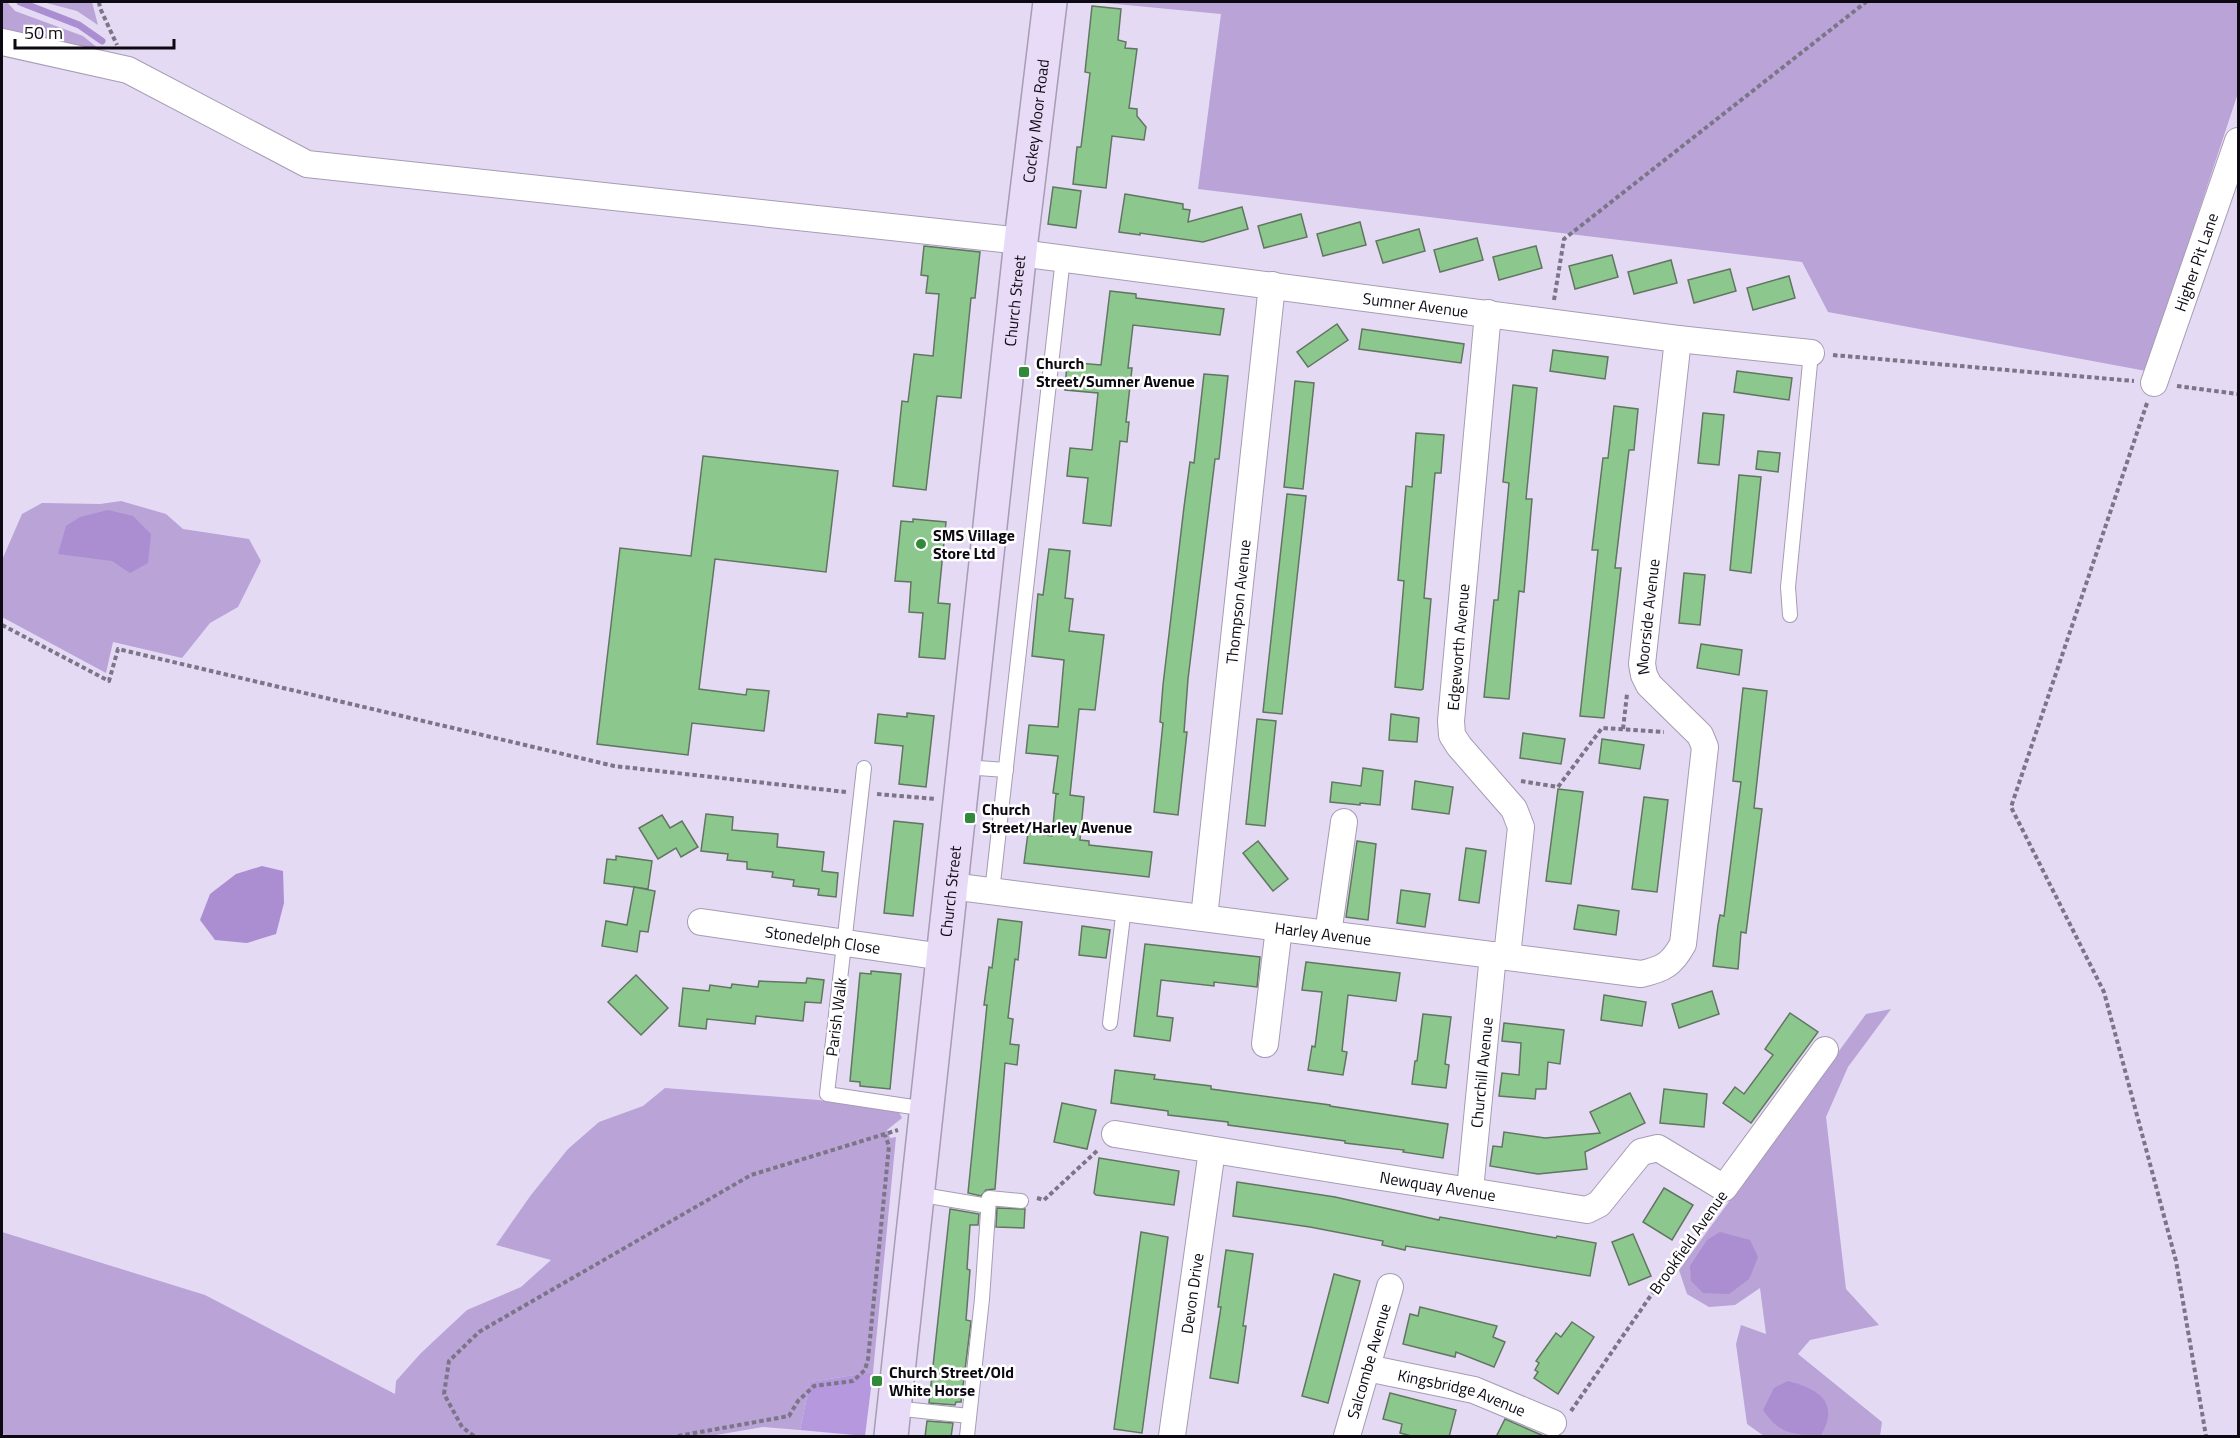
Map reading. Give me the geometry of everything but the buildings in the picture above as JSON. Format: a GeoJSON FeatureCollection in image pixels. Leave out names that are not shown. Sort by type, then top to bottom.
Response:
{"type":"FeatureCollection","features":[{"type":"Feature","properties":{"kind":"main road","name":"Cockey Moor Road"},"geometry":{"type":"LineString","coordinates":[[1020,247],[1050,2]]}},
{"type":"Feature","properties":{"kind":"main road","name":"Church Street"},"geometry":{"type":"LineString","coordinates":[[893,1422],[1020,247]]}},
{"type":"Feature","properties":{"kind":"street","name":"Sumner Avenue"},"geometry":{"type":"LineString","coordinates":[[2,42],[128,70],[307,164],[1020,247],[1063,258],[1678,339],[1811,353]]}},
{"type":"Feature","properties":{"kind":"street","name":"Higher Pit Lane"},"geometry":{"type":"LineString","coordinates":[[2154,383],[2238,141]]}},
{"type":"Feature","properties":{"kind":"street","name":"Thompson Avenue"},"geometry":{"type":"LineString","coordinates":[[1204,918],[1272,285]]}},
{"type":"Feature","properties":{"kind":"street","name":"Edgeworth Avenue"},"geometry":{"type":"LineString","coordinates":[[1488,313],[1451,720],[1452,735],[1514,809],[1521,827],[1500,956]]}},
{"type":"Feature","properties":{"kind":"street","name":"Moorside Avenue"},"geometry":{"type":"LineString","coordinates":[[1678,339],[1642,664],[1649,685],[1700,735]]}},
{"type":"Feature","properties":{"kind":"street","name":"Harley Avenue"},"geometry":{"type":"LineString","coordinates":[[951,886],[1641,974],[1659,970],[1675,959],[1683,944],[1705,747],[1700,735]]}},
{"type":"Feature","properties":{"kind":"street"},"geometry":{"type":"LineString","coordinates":[[1328,934],[1344,822]]}},
{"type":"Feature","properties":{"kind":"street","name":"Stonedelph Close"},"geometry":{"type":"LineString","coordinates":[[697,921],[943,957]]}},
{"type":"Feature","properties":{"kind":"street"},"geometry":{"type":"LineString","coordinates":[[1265,1044],[1279,928]]}},
{"type":"Feature","properties":{"kind":"street","name":"Churchill Avenue"},"geometry":{"type":"LineString","coordinates":[[1470,1190],[1500,956]]}},
{"type":"Feature","properties":{"kind":"street","name":"Brookfield Avenue"},"geometry":{"type":"LineString","coordinates":[[1725,1188],[1825,1050]]}},
{"type":"Feature","properties":{"kind":"street","name":"Newquay Avenue"},"geometry":{"type":"LineString","coordinates":[[1115,1134],[1587,1210],[1599,1204],[1641,1152],[1658,1148],[1725,1188]]}},
{"type":"Feature","properties":{"kind":"street","name":"Devon Drive"},"geometry":{"type":"LineString","coordinates":[[1172,1437],[1212,1150]]}},
{"type":"Feature","properties":{"kind":"street","name":"Salcombe Avenue"},"geometry":{"type":"LineString","coordinates":[[1347,1437],[1390,1287]]}},
{"type":"Feature","properties":{"kind":"street","name":"Kingsbridge Avenue"},"geometry":{"type":"LineString","coordinates":[[1367,1368],[1474,1390],[1560,1420]]}},
{"type":"Feature","properties":{"kind":"lane"},"geometry":{"type":"LineString","coordinates":[[992,892],[1063,258]]}},
{"type":"Feature","properties":{"kind":"lane"},"geometry":{"type":"LineString","coordinates":[[1790,615],[1788,587],[1811,353]]}},
{"type":"Feature","properties":{"kind":"lane"},"geometry":{"type":"LineString","coordinates":[[964,766],[1006,770]]}},
{"type":"Feature","properties":{"kind":"lane","name":"Parish Walk"},"geometry":{"type":"LineString","coordinates":[[864,768],[827,1094],[926,1109]]}},
{"type":"Feature","properties":{"kind":"lane"},"geometry":{"type":"LineString","coordinates":[[1110,1023],[1124,908]]}},
{"type":"Feature","properties":{"kind":"lane"},"geometry":{"type":"LineString","coordinates":[[917,1194],[988,1206]]}},
{"type":"Feature","properties":{"kind":"lane"},"geometry":{"type":"LineString","coordinates":[[967,1437],[982,1299],[989,1198],[1021,1201]]}},
{"type":"Feature","properties":{"kind":"lane"},"geometry":{"type":"LineString","coordinates":[[893,1422],[969,1416]]}},
{"type":"Feature","properties":{"kind":"path"},"geometry":{"type":"LineString","coordinates":[[99,2],[128,70]]}},
{"type":"Feature","properties":{"kind":"path"},"geometry":{"type":"LineString","coordinates":[[1550,321],[1564,239],[1866,2]]}},
{"type":"Feature","properties":{"kind":"path"},"geometry":{"type":"LineString","coordinates":[[1811,353],[2154,383],[2238,394]]}},
{"type":"Feature","properties":{"kind":"path"},"geometry":{"type":"LineString","coordinates":[[2154,383],[2011,807],[2104,992],[2176,1261],[2206,1437]]}},
{"type":"Feature","properties":{"kind":"path"},"geometry":{"type":"LineString","coordinates":[[2,625],[109,681],[118,649],[614,766],[861,793],[960,801]]}},
{"type":"Feature","properties":{"kind":"path"},"geometry":{"type":"LineString","coordinates":[[1485,776],[1558,787],[1602,728],[1700,735]]}},
{"type":"Feature","properties":{"kind":"path"},"geometry":{"type":"LineString","coordinates":[[1035,1197],[1044,1200],[1115,1134]]}},
{"type":"Feature","properties":{"kind":"path"},"geometry":{"type":"LineString","coordinates":[[474,1437],[462,1427],[444,1394],[449,1361],[479,1332],[751,1175],[885,1135],[889,1146],[868,1359],[864,1370],[853,1381],[814,1386],[798,1401],[789,1416],[678,1437]]}},
{"type":"Feature","properties":{"kind":"path","name":"Brookfield Avenue"},"geometry":{"type":"LineString","coordinates":[[1560,1420],[1725,1188]]}},
{"type":"Feature","properties":{"kind":"shaded area"},"geometry":{"type":"Polygon","coordinates":[[[2,2],[7,2],[15,11],[83,36],[105,54],[2,34],[2,2]]]}},
{"type":"Feature","properties":{"kind":"shaded area"},"geometry":{"type":"Polygon","coordinates":[[[43,2],[92,2],[98,25],[77,11],[43,2]]]}},
{"type":"Feature","properties":{"kind":"shaded area"},"geometry":{"type":"Polygon","coordinates":[[[1095,2],[2238,2],[2238,93],[2146,371],[1828,312],[1802,262],[1198,189],[1221,14],[1095,2]]]}},
{"type":"Feature","properties":{"kind":"shaded area"},"geometry":{"type":"Polygon","coordinates":[[[121,501],[166,514],[183,529],[249,539],[261,561],[238,607],[210,623],[182,658],[113,642],[106,673],[2,617],[2,560],[22,514],[42,503],[100,504],[121,501]]]}},
{"type":"Feature","properties":{"kind":"shaded area"},"geometry":{"type":"Polygon","coordinates":[[[108,510],[133,516],[151,534],[148,563],[130,573],[112,561],[58,554],[66,526],[80,517],[108,510]]]}},
{"type":"Feature","properties":{"kind":"shaded area"},"geometry":{"type":"Polygon","coordinates":[[[262,866],[283,871],[284,903],[276,934],[247,943],[215,940],[200,920],[210,894],[236,874],[262,866]]]}},
{"type":"Feature","properties":{"kind":"shaded area"},"geometry":{"type":"Polygon","coordinates":[[[1891,1009],[1848,1067],[1826,1117],[1846,1289],[1879,1325],[1810,1340],[1798,1354],[1882,1422],[1880,1436],[1764,1436],[1747,1424],[1736,1344],[1741,1325],[1766,1334],[1760,1288],[1735,1305],[1709,1307],[1687,1294],[1679,1270],[1866,1014],[1891,1009]]]}},
{"type":"Feature","properties":{"kind":"shaded area"},"geometry":{"type":"Polygon","coordinates":[[[665,1088],[818,1100],[898,1110],[902,1118],[887,1130],[890,1138],[896,1137],[873,1372],[810,1382],[800,1430],[763,1427],[710,1436],[9,1436],[2,1434],[2,1232],[205,1295],[395,1394],[396,1381],[421,1353],[467,1310],[521,1287],[551,1260],[496,1245],[531,1195],[568,1149],[599,1122],[643,1106],[665,1088]]]}},
{"type":"Feature","properties":{"kind":"shaded area"},"geometry":{"type":"Polygon","coordinates":[[[1720,1232],[1750,1240],[1758,1257],[1749,1279],[1729,1294],[1703,1293],[1691,1281],[1690,1266],[1707,1240],[1720,1232]]]}},
{"type":"Feature","properties":{"kind":"shaded area"},"geometry":{"type":"Polygon","coordinates":[[[873,1372],[865,1436],[800,1430],[810,1382],[873,1372]]]}},
{"type":"Feature","properties":{"kind":"shaded area"},"geometry":{"type":"Polygon","coordinates":[[[1788,1381],[1808,1388],[1823,1399],[1828,1414],[1821,1435],[1795,1434],[1781,1429],[1763,1410],[1774,1388],[1788,1381]]]}},
{"type":"Feature","properties":{"kind":"waterway"},"geometry":{"type":"LineString","coordinates":[[20,2],[79,25],[102,41]]}},
{"type":"Feature","properties":{"kind":"place","name":"Church Street/Sumner Avenue"},"geometry":{"type":"Point","coordinates":[1024,372]}},
{"type":"Feature","properties":{"kind":"place","name":"SMS Village Store Ltd"},"geometry":{"type":"Point","coordinates":[921,544]}},
{"type":"Feature","properties":{"kind":"place","name":"Church Street/Harley Avenue"},"geometry":{"type":"Point","coordinates":[970,818]}},
{"type":"Feature","properties":{"kind":"place","name":"Church Street/Old White Horse"},"geometry":{"type":"Point","coordinates":[877,1381]}}]}
